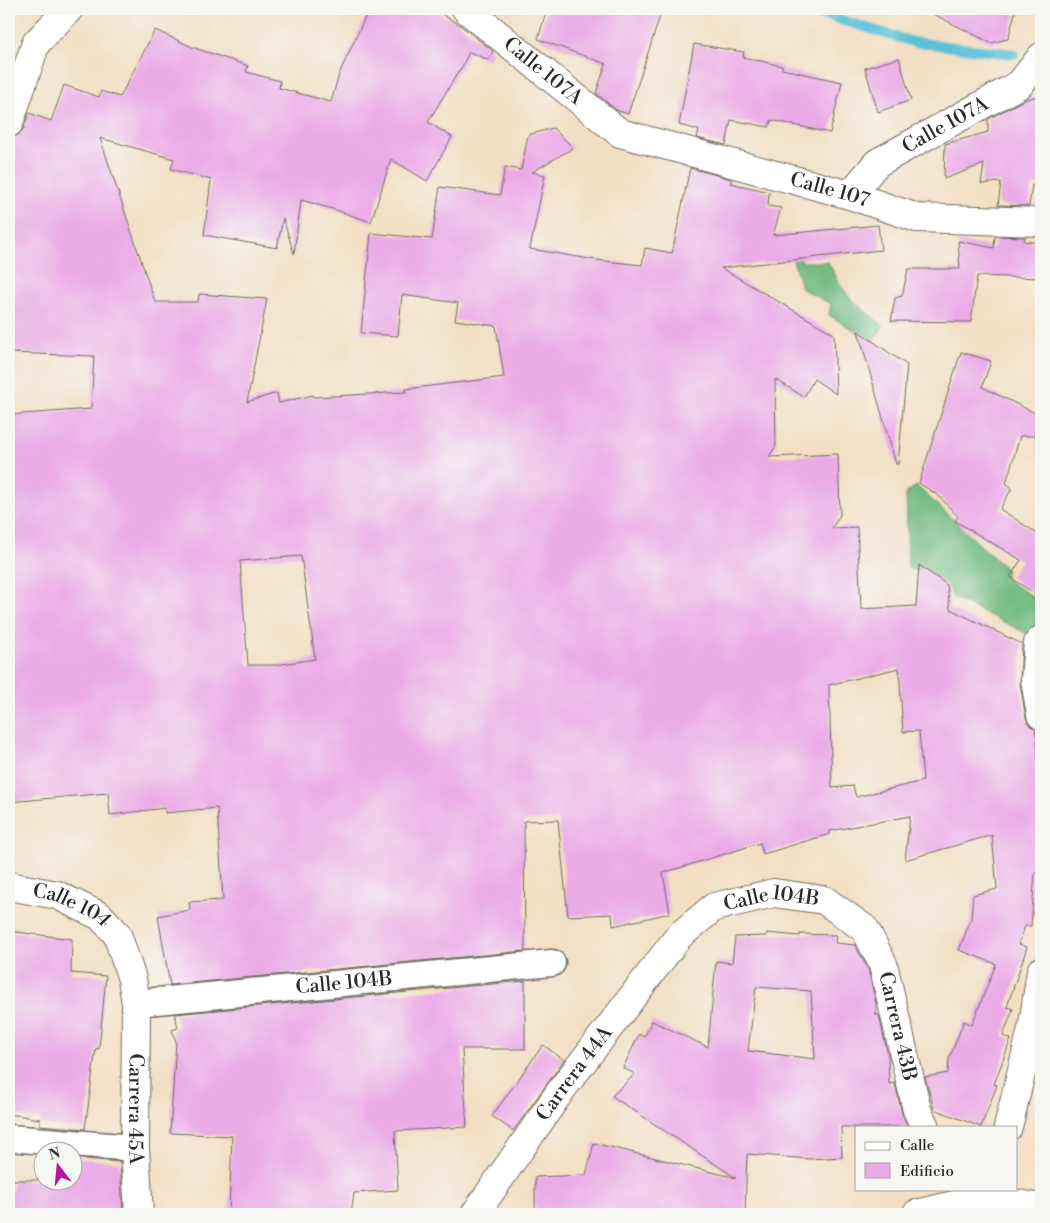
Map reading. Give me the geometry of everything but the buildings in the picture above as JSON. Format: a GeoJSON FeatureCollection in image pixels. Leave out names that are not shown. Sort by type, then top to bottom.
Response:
{"type":"FeatureCollection","features":[{"type":"Feature","properties":{"kind":"street"},"geometry":{"type":"LineString","coordinates":[[9,123],[36,43],[69,9]]}},
{"type":"Feature","properties":{"kind":"street","name":"Calle 107A"},"geometry":{"type":"LineString","coordinates":[[466,9],[620,133]]}},
{"type":"Feature","properties":{"kind":"street","name":"Calle 107A"},"geometry":{"type":"LineString","coordinates":[[850,195],[877,163],[1020,84],[1041,57]]}},
{"type":"Feature","properties":{"kind":"street","name":"Calle 107"},"geometry":{"type":"LineString","coordinates":[[620,133],[850,195],[917,218],[1041,222]]}},
{"type":"Feature","properties":{"kind":"street"},"geometry":{"type":"LineString","coordinates":[[1039,642],[1035,680],[1041,715]]}},
{"type":"Feature","properties":{"kind":"street","name":"Calle 104"},"geometry":{"type":"LineString","coordinates":[[9,886],[57,895],[100,916],[117,934],[132,979],[136,1003]]}},
{"type":"Feature","properties":{"kind":"street","name":"Calle 104B"},"geometry":{"type":"LineString","coordinates":[[679,936],[714,907],[774,893],[824,900],[865,929]]}},
{"type":"Feature","properties":{"kind":"street","name":"Carrera 43B"},"geometry":{"type":"LineString","coordinates":[[865,929],[883,964],[917,1110],[925,1126]]}},
{"type":"Feature","properties":{"kind":"street","name":"Carrera 44A"},"geometry":{"type":"LineString","coordinates":[[475,1214],[562,1089],[679,936]]}},
{"type":"Feature","properties":{"kind":"street","name":"Calle 104B"},"geometry":{"type":"LineString","coordinates":[[136,1003],[552,963]]}},
{"type":"Feature","properties":{"kind":"street"},"geometry":{"type":"LineString","coordinates":[[1008,1126],[1033,1024],[1041,971]]}},
{"type":"Feature","properties":{"kind":"street","name":"Carrera 45A"},"geometry":{"type":"LineString","coordinates":[[136,1003],[135,1148],[140,1214]]}},
{"type":"Feature","properties":{"kind":"street"},"geometry":{"type":"LineString","coordinates":[[9,1138],[135,1148]]}},
{"type":"Feature","properties":{"kind":"street"},"geometry":{"type":"LineString","coordinates":[[916,1214],[982,1198],[1041,1208]]}},
{"type":"Feature","properties":{"kind":"green space"},"geometry":{"type":"Polygon","coordinates":[[[792,256],[804,262],[828,262],[841,286],[852,300],[883,326],[873,342],[829,315],[831,304],[801,288],[792,256]]]}},
{"type":"Feature","properties":{"kind":"green space"},"geometry":{"type":"Polygon","coordinates":[[[917,486],[1007,570],[1005,579],[1041,602],[1041,617],[1030,635],[954,598],[947,586],[933,574],[908,568],[906,492],[917,486]]]}},
{"type":"Feature","properties":{"kind":"waterway"},"geometry":{"type":"LineString","coordinates":[[777,9],[825,15],[913,42],[1014,54]]}}]}
